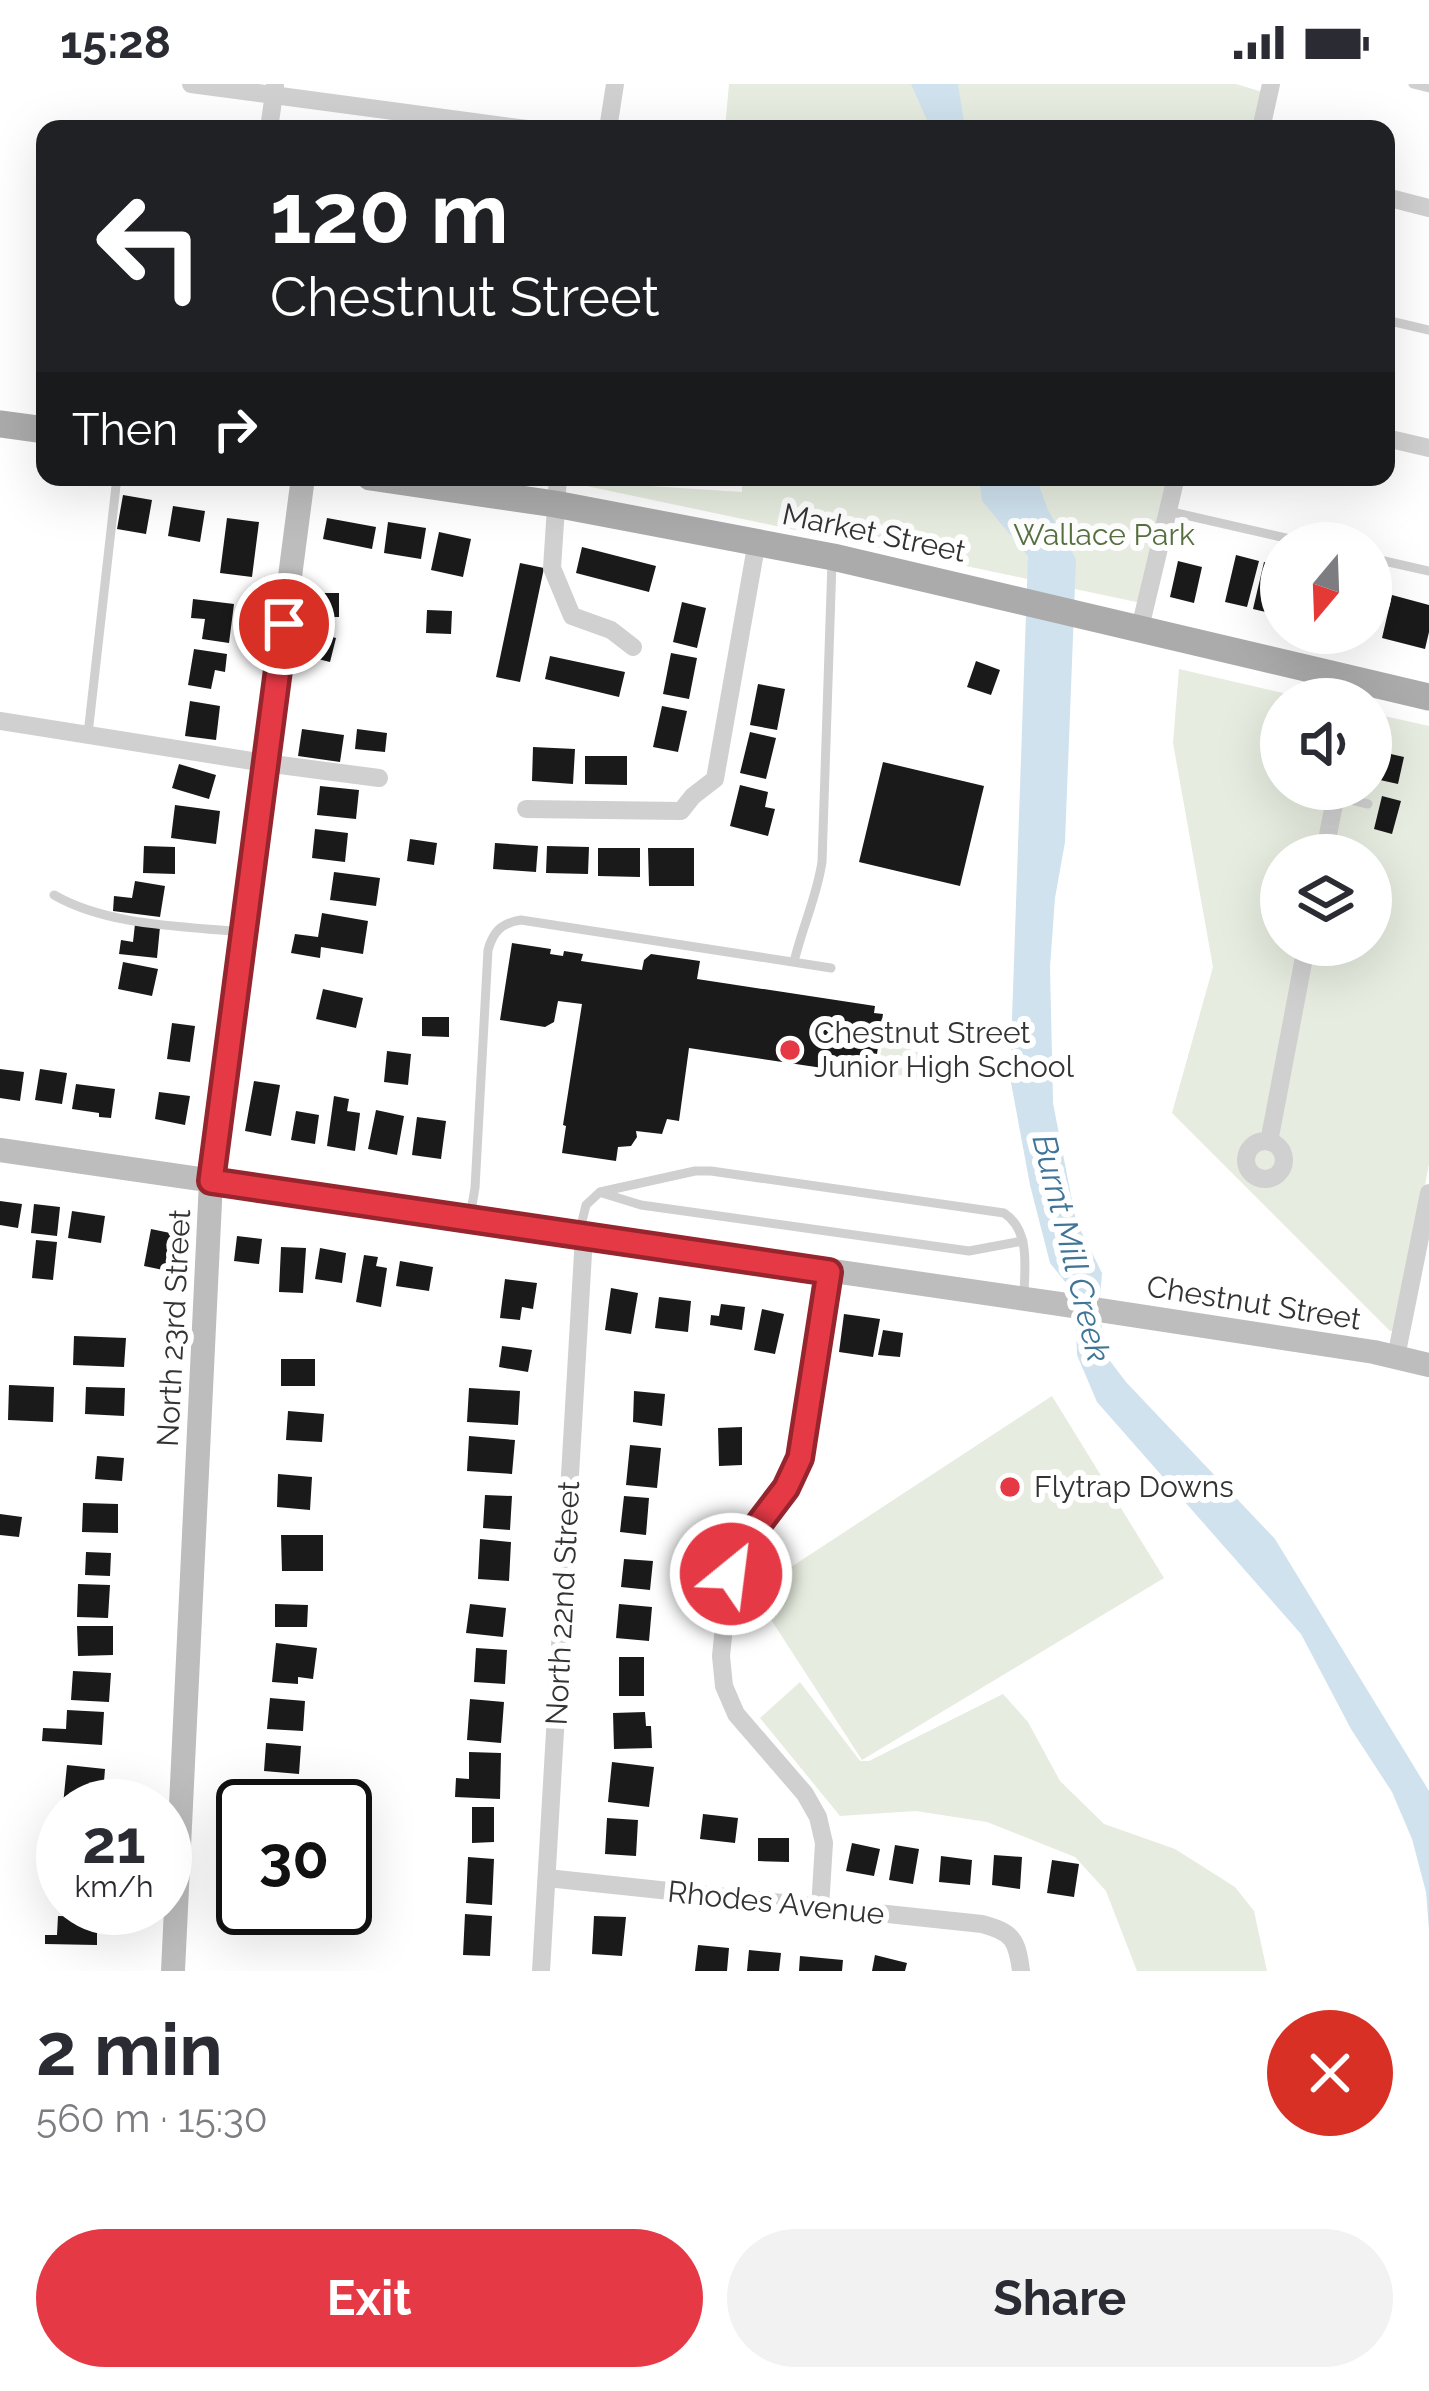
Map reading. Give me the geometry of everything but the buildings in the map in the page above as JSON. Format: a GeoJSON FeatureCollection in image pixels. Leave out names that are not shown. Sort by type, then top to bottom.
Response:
{"type":"FeatureCollection","features":[{"type":"Feature","properties":{"kind":"main road"},"geometry":{"type":"LineString","coordinates":[[0,424],[36,429]]}},
{"type":"Feature","properties":{"kind":"main road","name":"North 23rd Street"},"geometry":{"type":"LineString","coordinates":[[173,1971],[211,1181],[302,486]]}},
{"type":"Feature","properties":{"kind":"main road","name":"Market Street"},"geometry":{"type":"LineString","coordinates":[[490,486],[557,491],[1140,628],[1318,678]]}},
{"type":"Feature","properties":{"kind":"main road","name":"Market Street"},"geometry":{"type":"LineString","coordinates":[[1392,693],[1429,697]]}},
{"type":"Feature","properties":{"kind":"main road","name":"Chestnut Street"},"geometry":{"type":"LineString","coordinates":[[0,1150],[1129,1314],[1429,1365]]}},
{"type":"Feature","properties":{"kind":"street"},"geometry":{"type":"LineString","coordinates":[[191,84],[274,90],[469,120]]}},
{"type":"Feature","properties":{"kind":"street"},"geometry":{"type":"LineString","coordinates":[[609,120],[615,84]]}},
{"type":"Feature","properties":{"kind":"street"},"geometry":{"type":"LineString","coordinates":[[1263,120],[1271,84]]}},
{"type":"Feature","properties":{"kind":"street"},"geometry":{"type":"LineString","coordinates":[[269,120],[274,90]]}},
{"type":"Feature","properties":{"kind":"street"},"geometry":{"type":"LineString","coordinates":[[1395,199],[1429,208]]}},
{"type":"Feature","properties":{"kind":"street"},"geometry":{"type":"LineString","coordinates":[[1395,440],[1429,448]]}},
{"type":"Feature","properties":{"kind":"street"},"geometry":{"type":"LineString","coordinates":[[1140,628],[1174,486]]}},
{"type":"Feature","properties":{"kind":"street"},"geometry":{"type":"LineString","coordinates":[[557,491],[552,568],[572,616],[611,630],[633,646]]}},
{"type":"Feature","properties":{"kind":"street"},"geometry":{"type":"LineString","coordinates":[[526,808],[681,812],[716,779],[757,541]]}},
{"type":"Feature","properties":{"kind":"street"},"geometry":{"type":"LineString","coordinates":[[0,721],[379,778]]}},
{"type":"Feature","properties":{"kind":"street"},"geometry":{"type":"LineString","coordinates":[[1269,1142],[1305,966]]}},
{"type":"Feature","properties":{"kind":"street"},"geometry":{"type":"LineString","coordinates":[[1396,1357],[1428,1202]]}},
{"type":"Feature","properties":{"kind":"street","name":"North 22nd Street"},"geometry":{"type":"LineString","coordinates":[[541,1971],[581,1235]]}},
{"type":"Feature","properties":{"kind":"street"},"geometry":{"type":"LineString","coordinates":[[820,1908],[824,1843],[818,1817],[736,1714],[724,1686],[721,1657],[728,1587],[736,1559],[786,1488],[800,1458],[829,1272]]}},
{"type":"Feature","properties":{"kind":"street","name":"Rhodes Avenue"},"geometry":{"type":"LineString","coordinates":[[547,1878],[982,1924],[1014,1940],[1022,1971]]}},
{"type":"Feature","properties":{"kind":"lane"},"geometry":{"type":"LineString","coordinates":[[1413,84],[1429,88]]}},
{"type":"Feature","properties":{"kind":"lane"},"geometry":{"type":"LineString","coordinates":[[1395,322],[1429,330]]}},
{"type":"Feature","properties":{"kind":"lane"},"geometry":{"type":"LineString","coordinates":[[88,735],[116,486]]}},
{"type":"Feature","properties":{"kind":"lane"},"geometry":{"type":"LineString","coordinates":[[1168,512],[1260,533]]}},
{"type":"Feature","properties":{"kind":"lane"},"geometry":{"type":"LineString","coordinates":[[794,962],[822,862],[833,557]]}},
{"type":"Feature","properties":{"kind":"lane"},"geometry":{"type":"LineString","coordinates":[[1392,562],[1429,571]]}},
{"type":"Feature","properties":{"kind":"lane"},"geometry":{"type":"LineString","coordinates":[[54,895],[108,914],[243,932]]}},
{"type":"Feature","properties":{"kind":"lane"},"geometry":{"type":"LineString","coordinates":[[469,1219],[475,1188],[488,950],[498,928],[521,920],[831,968]]}},
{"type":"Feature","properties":{"kind":"lane"},"geometry":{"type":"LineString","coordinates":[[581,1235],[583,1211],[599,1192],[695,1171],[1004,1213],[1016,1223],[1023,1241],[1023,1299]]}},
{"type":"Feature","properties":{"kind":"lane"},"geometry":{"type":"LineString","coordinates":[[599,1192],[641,1205],[969,1251],[1023,1241]]}},
{"type":"Feature","properties":{"kind":"green space"},"geometry":{"type":"Polygon","coordinates":[[[729,84],[1236,84],[1269,94],[1263,120],[726,120],[729,84]]]}},
{"type":"Feature","properties":{"kind":"green space","name":"Wallace Park"},"geometry":{"type":"Polygon","coordinates":[[[586,486],[742,492],[742,486],[1174,486],[1146,604],[586,486]]]}},
{"type":"Feature","properties":{"kind":"green space"},"geometry":{"type":"Polygon","coordinates":[[[1179,669],[1260,688],[1260,810],[1392,810],[1392,718],[1429,726],[1429,1164],[1397,1331],[1390,1331],[1172,1113],[1213,967],[1173,743],[1179,669]]]}},
{"type":"Feature","properties":{"kind":"green space"},"geometry":{"type":"Polygon","coordinates":[[[885,1023],[914,1027],[911,1051],[922,1053],[918,1078],[878,1072],[885,1023]]]}},
{"type":"Feature","properties":{"kind":"green space","name":"Flytrap Downs"},"geometry":{"type":"Polygon","coordinates":[[[1052,1396],[1164,1578],[862,1760],[753,1592],[1052,1396]]]}},
{"type":"Feature","properties":{"kind":"green space"},"geometry":{"type":"Polygon","coordinates":[[[800,1682],[860,1761],[869,1761],[1003,1694],[1028,1722],[1060,1781],[1104,1824],[1175,1849],[1235,1887],[1254,1911],[1267,1971],[1137,1971],[1106,1891],[1075,1857],[987,1822],[916,1811],[840,1816],[760,1718],[800,1682]]]}},
{"type":"Feature","properties":{"kind":"water"},"geometry":{"type":"Polygon","coordinates":[[[911,84],[958,84],[964,120],[927,120],[911,84]]]}},
{"type":"Feature","properties":{"kind":"water","name":"Burnt Mill Creek"},"geometry":{"type":"Polygon","coordinates":[[[980,486],[1039,486],[1076,559],[1065,842],[1050,967],[1053,1103],[1076,1221],[1102,1273],[1099,1311],[1107,1357],[1275,1539],[1429,1791],[1429,1930],[1426,1892],[1412,1839],[1392,1792],[1351,1729],[1301,1634],[1097,1402],[1077,1355],[1075,1294],[1050,1263],[1010,1077],[1028,556],[982,501],[980,486]]]}},
{"type":"Feature","properties":{"kind":"place","name":"Chestnut Street Junior High School"},"geometry":{"type":"Point","coordinates":[790,1050]}},
{"type":"Feature","properties":{"kind":"place","name":"Flytrap Downs"},"geometry":{"type":"Point","coordinates":[1010,1487]}},
{"type":"Feature","properties":{"kind":"route"},"geometry":{"type":"LineString","coordinates":[[284,624],[211,1181],[829,1272],[800,1458],[786,1488],[745,1542],[731,1574]]}}]}
